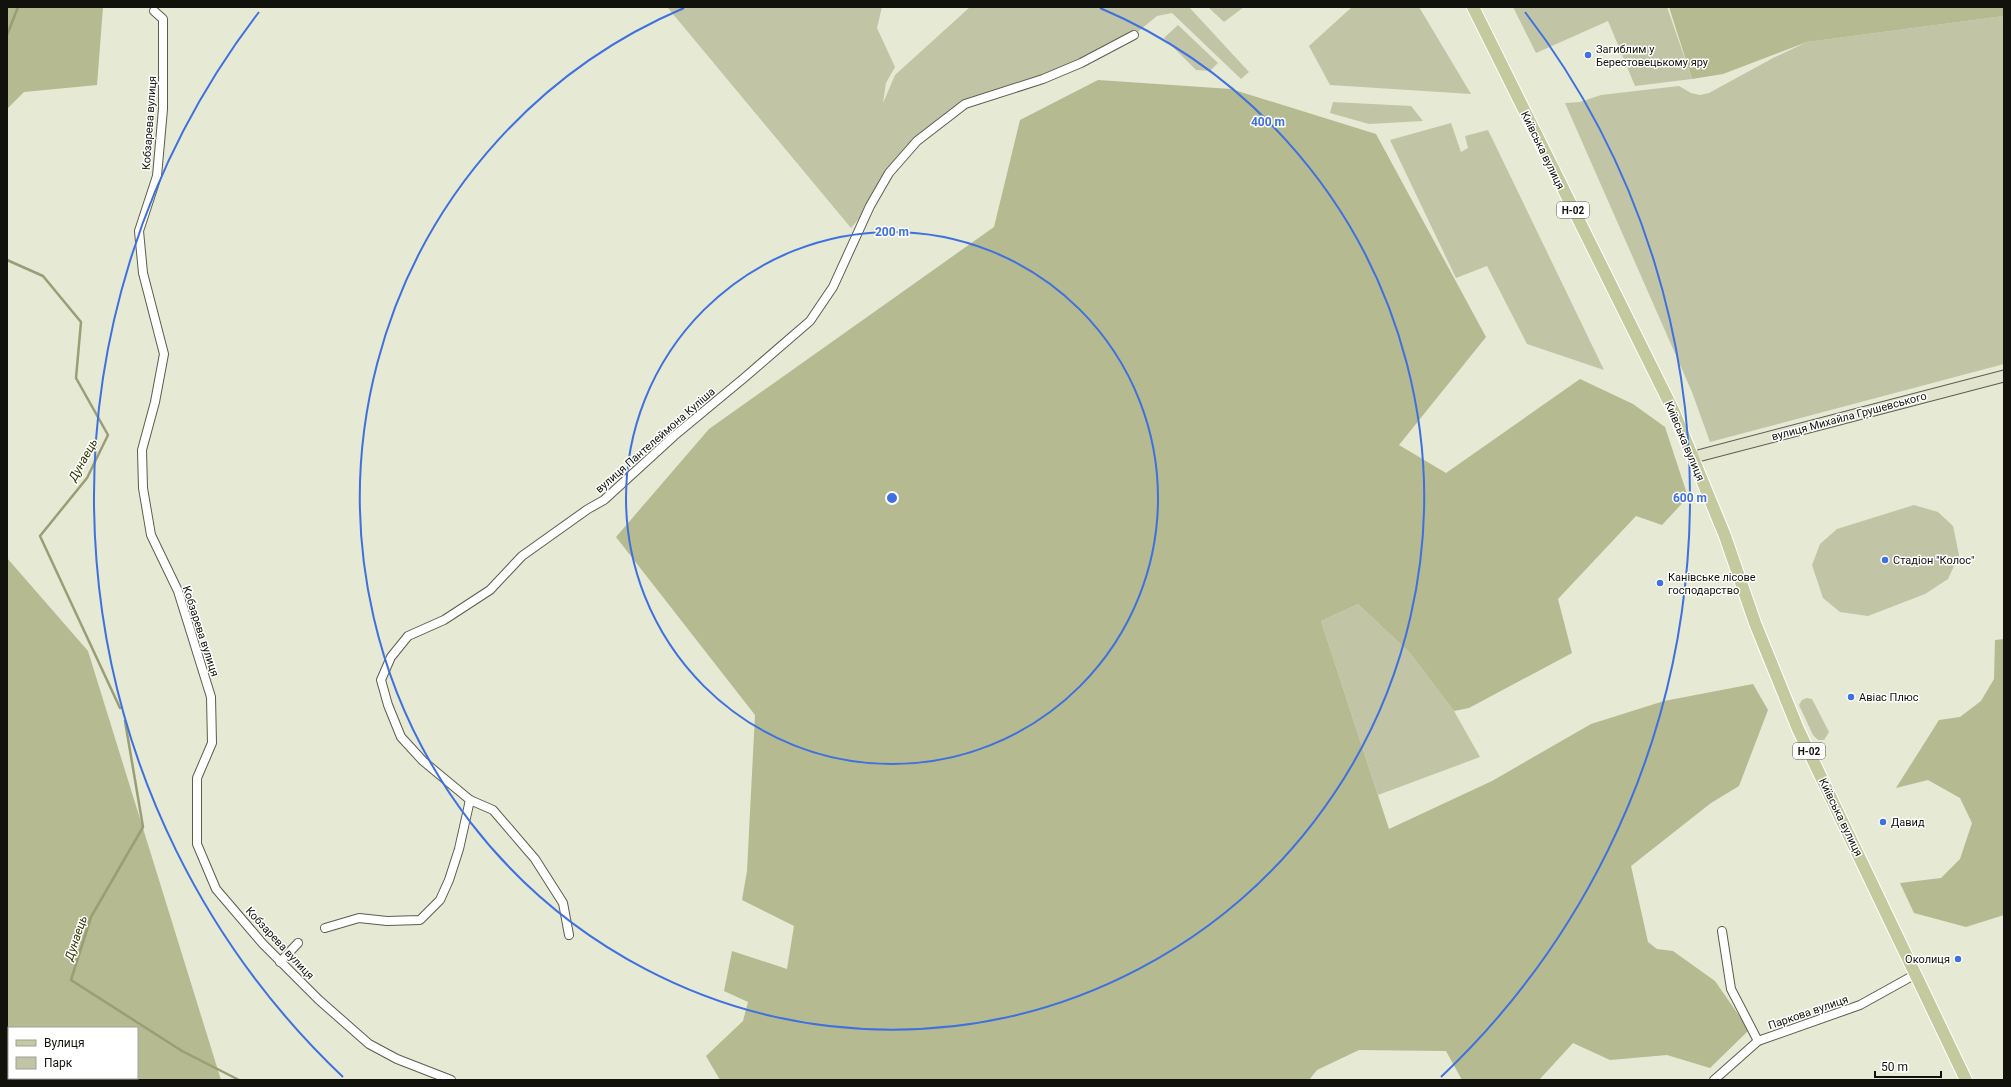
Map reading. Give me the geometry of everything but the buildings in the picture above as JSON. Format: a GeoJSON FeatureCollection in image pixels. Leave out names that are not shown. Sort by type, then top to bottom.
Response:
{"type":"FeatureCollection","features":[{"type":"Feature","properties":{"kind":"main road","name":"Київська вулиця"},"geometry":{"type":"LineString","coordinates":[[1473,7],[1674,412],[1726,536],[1755,623],[1798,729],[1966,1080]]}},
{"type":"Feature","properties":{"kind":"street","name":"Кобзарева вулиця"},"geometry":{"type":"LineString","coordinates":[[154,11],[163,19],[163,109],[157,176],[139,231],[143,273],[164,354],[155,402],[142,450],[143,488],[151,535],[178,591],[211,697],[212,743],[198,778],[197,844],[216,889],[263,944],[319,1000],[369,1044],[397,1059],[451,1080]]}},
{"type":"Feature","properties":{"kind":"street","name":"вулиця Пантелеймона Куліша"},"geometry":{"type":"LineString","coordinates":[[569,935],[563,903],[535,859],[493,810],[470,800],[423,761],[401,737],[388,706],[382,680],[391,657],[408,636],[444,620],[490,590],[522,556],[588,509],[604,500],[674,436],[810,321],[833,287],[870,206],[889,174],[917,141],[965,104],[1043,79],[1081,63],[1134,35]]}},
{"type":"Feature","properties":{"kind":"street","name":"вулиця Михайла Грушевського"},"geometry":{"type":"LineString","coordinates":[[1694,457],[2004,376]]}},
{"type":"Feature","properties":{"kind":"street"},"geometry":{"type":"LineString","coordinates":[[325,928],[359,918],[387,921],[420,920],[440,900],[449,880],[459,850],[470,800]]}},
{"type":"Feature","properties":{"kind":"street"},"geometry":{"type":"LineString","coordinates":[[1722,931],[1731,989],[1758,1040]]}},
{"type":"Feature","properties":{"kind":"street"},"geometry":{"type":"LineString","coordinates":[[280,962],[298,943]]}},
{"type":"Feature","properties":{"kind":"street","name":"Паркова вулиця"},"geometry":{"type":"LineString","coordinates":[[1714,1080],[1758,1040],[1860,1005],[1916,974]]}},
{"type":"Feature","properties":{"kind":"green space"},"geometry":{"type":"Polygon","coordinates":[[[7,7],[103,7],[97,85],[24,92],[7,109],[7,7]]]}},
{"type":"Feature","properties":{"kind":"green space"},"geometry":{"type":"Polygon","coordinates":[[[882,7],[877,28],[895,67],[886,83],[883,103],[895,75],[970,7],[1189,7],[1249,72],[1241,79],[1172,13],[1157,16],[1134,35],[1081,63],[965,104],[917,141],[889,173],[870,206],[851,228],[668,8],[882,7]]]}},
{"type":"Feature","properties":{"kind":"green space"},"geometry":{"type":"Polygon","coordinates":[[[1208,7],[1244,7],[1224,22],[1208,7]]]}},
{"type":"Feature","properties":{"kind":"green space"},"geometry":{"type":"Polygon","coordinates":[[[1352,7],[1419,7],[1471,94],[1330,85],[1309,46],[1352,7]]]}},
{"type":"Feature","properties":{"kind":"green space"},"geometry":{"type":"Polygon","coordinates":[[[1513,7],[1667,7],[1692,79],[1635,86],[1608,21],[1536,53],[1513,7]]]}},
{"type":"Feature","properties":{"kind":"green space"},"geometry":{"type":"Polygon","coordinates":[[[1669,7],[2004,7],[2004,16],[1807,42],[1723,74],[1692,79],[1669,7]]]}},
{"type":"Feature","properties":{"kind":"green space"},"geometry":{"type":"Polygon","coordinates":[[[2004,16],[2004,364],[1710,442],[1692,392],[1565,103],[1580,102],[1601,95],[1679,86],[1691,93],[1700,95],[1709,93],[1773,58],[1807,42],[2004,16]]]}},
{"type":"Feature","properties":{"kind":"green space"},"geometry":{"type":"Polygon","coordinates":[[[1178,25],[1218,63],[1210,71],[1196,70],[1164,38],[1178,25]]]}},
{"type":"Feature","properties":{"kind":"green space"},"geometry":{"type":"Polygon","coordinates":[[[1098,80],[1231,89],[1376,134],[1486,337],[1399,445],[1446,473],[1580,379],[1633,404],[1665,427],[1688,497],[1662,525],[1636,516],[1558,599],[1572,653],[1469,708],[1454,711],[1410,653],[1358,604],[1321,621],[1389,829],[1492,781],[1591,724],[1664,701],[1753,684],[1768,710],[1739,786],[1711,803],[1631,866],[1648,942],[1657,949],[1673,951],[1715,981],[1749,1030],[1710,1068],[1667,1055],[1610,1060],[1573,1043],[1539,1080],[1462,1080],[1446,1051],[1359,1050],[1317,1070],[1309,1080],[720,1080],[706,1056],[743,1021],[748,1002],[724,991],[732,951],[787,969],[794,926],[742,900],[747,871],[755,715],[616,537],[709,429],[994,227],[1020,120],[1098,80]]]}},
{"type":"Feature","properties":{"kind":"green space"},"geometry":{"type":"Polygon","coordinates":[[[1333,102],[1411,106],[1423,121],[1369,124],[1330,113],[1333,102]]]}},
{"type":"Feature","properties":{"kind":"green space"},"geometry":{"type":"Polygon","coordinates":[[[1451,123],[1461,152],[1468,148],[1465,136],[1488,130],[1604,370],[1527,344],[1487,266],[1456,278],[1390,140],[1451,123]]]}},
{"type":"Feature","properties":{"kind":"green space","name":"Стадіон \"Колос\""},"geometry":{"type":"Polygon","coordinates":[[[1914,505],[1938,512],[1953,526],[1959,555],[1948,579],[1925,594],[1868,616],[1840,612],[1823,598],[1812,565],[1820,544],[1837,529],[1914,505]]]}},
{"type":"Feature","properties":{"kind":"green space"},"geometry":{"type":"Polygon","coordinates":[[[7,558],[88,651],[221,1080],[7,1080],[7,558]]]}},
{"type":"Feature","properties":{"kind":"green space"},"geometry":{"type":"Polygon","coordinates":[[[1358,604],[1410,653],[1454,711],[1480,757],[1378,795],[1321,621],[1358,604]]]}},
{"type":"Feature","properties":{"kind":"green space"},"geometry":{"type":"Polygon","coordinates":[[[2004,639],[2004,915],[1966,927],[1914,913],[1900,883],[1941,878],[1960,859],[1972,823],[1960,798],[1928,780],[1896,788],[1939,720],[1960,717],[1981,701],[1994,679],[1995,640],[2004,639]]]}},
{"type":"Feature","properties":{"kind":"green space"},"geometry":{"type":"Polygon","coordinates":[[[1807,698],[1812,699],[1829,732],[1824,740],[1818,740],[1813,735],[1799,705],[1802,700],[1807,698]]]}},
{"type":"Feature","properties":{"kind":"waterway","name":"Дунаець"},"geometry":{"type":"LineString","coordinates":[[7,35],[18,7]]}},
{"type":"Feature","properties":{"kind":"waterway","name":"Дунаець"},"geometry":{"type":"LineString","coordinates":[[7,260],[43,276],[81,322],[76,378],[108,435],[87,478],[40,536],[120,708]]}},
{"type":"Feature","properties":{"kind":"waterway","name":"Дунаець"},"geometry":{"type":"LineString","coordinates":[[125,721],[143,827],[91,917],[71,980],[182,1051],[239,1080]]}},
{"type":"Feature","properties":{"kind":"place","name":"Загиблим у Берестовецькому яру"},"geometry":{"type":"Point","coordinates":[1588,55]}},
{"type":"Feature","properties":{"kind":"place","name":"Стадіон \"Колос\""},"geometry":{"type":"Point","coordinates":[1885,560]}},
{"type":"Feature","properties":{"kind":"place","name":"Канівське лісове господарство"},"geometry":{"type":"Point","coordinates":[1660,583]}},
{"type":"Feature","properties":{"kind":"place","name":"Авіас Плюс"},"geometry":{"type":"Point","coordinates":[1851,697]}},
{"type":"Feature","properties":{"kind":"place","name":"Давид"},"geometry":{"type":"Point","coordinates":[1883,822]}},
{"type":"Feature","properties":{"kind":"place","name":"Околиця"},"geometry":{"type":"Point","coordinates":[1958,959]}}]}
